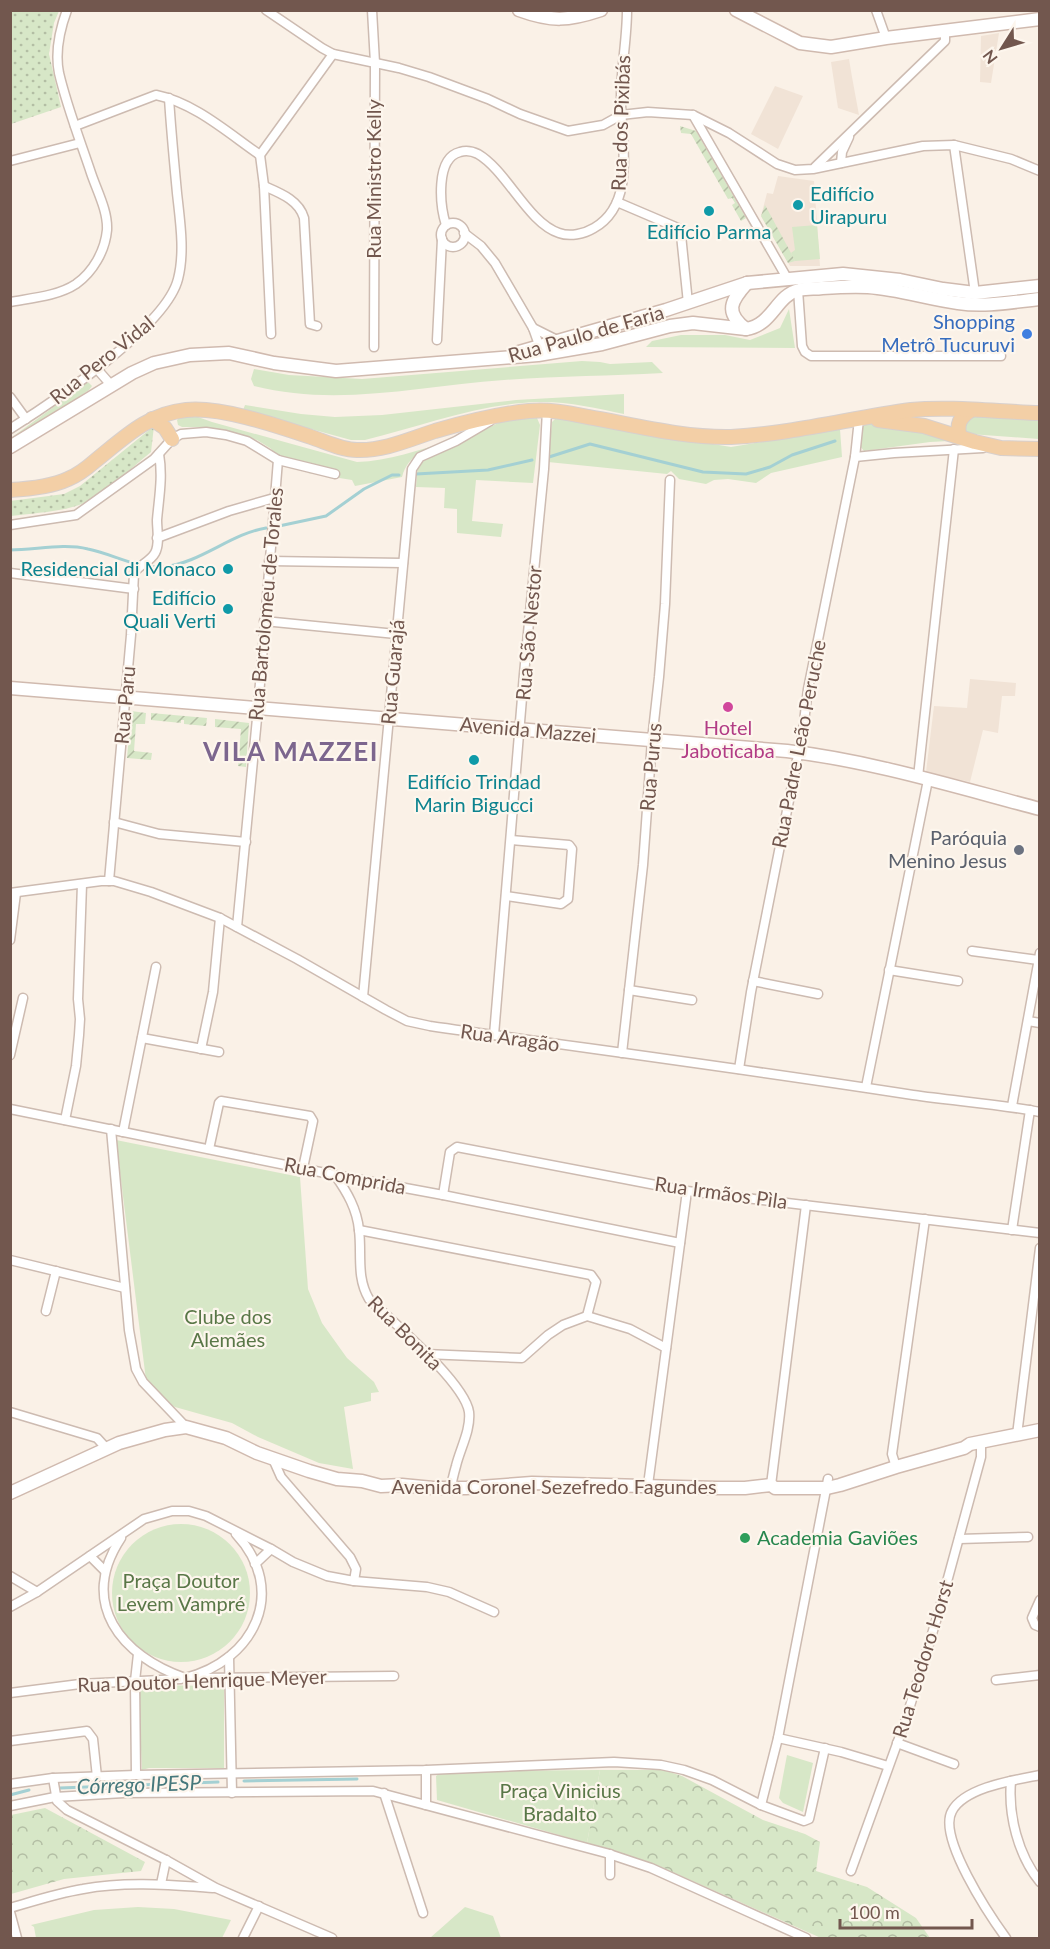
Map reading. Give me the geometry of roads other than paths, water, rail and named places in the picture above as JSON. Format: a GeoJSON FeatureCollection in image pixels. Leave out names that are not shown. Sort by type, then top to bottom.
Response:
{"type":"FeatureCollection","features":[{"type":"Feature","properties":{"kind":"main road"},"geometry":{"type":"LineString","coordinates":[[10,490],[54,484],[69,479],[152,419],[174,411],[195,409],[223,412],[356,450],[375,449],[462,423],[502,414],[547,410],[692,434],[730,437],[922,409],[1040,413]]}},
{"type":"Feature","properties":{"kind":"main road"},"geometry":{"type":"LineString","coordinates":[[957,443],[958,425],[961,418],[971,410]]}},
{"type":"Feature","properties":{"kind":"main road"},"geometry":{"type":"LineString","coordinates":[[174,411],[176,436]]}},
{"type":"Feature","properties":{"kind":"main road"},"geometry":{"type":"LineString","coordinates":[[862,418],[924,426],[957,443],[1001,448],[1040,449]]}},
{"type":"Feature","properties":{"kind":"main road"},"geometry":{"type":"LineString","coordinates":[[152,419],[176,436]]}},
{"type":"Feature","properties":{"kind":"street"},"geometry":{"type":"LineString","coordinates":[[10,302],[59,292],[74,285],[87,275],[97,262],[106,231],[105,214],[59,71],[60,42],[67,10]]}},
{"type":"Feature","properties":{"kind":"street"},"geometry":{"type":"LineString","coordinates":[[266,10],[333,54],[429,77],[568,131],[603,125],[621,115],[648,112],[693,115],[729,133],[777,164],[795,170],[813,169],[923,146],[954,145],[1011,159],[1038,170],[1040,159]]}},
{"type":"Feature","properties":{"kind":"street","name":"Rua Ministro Kelly"},"geometry":{"type":"LineString","coordinates":[[372,10],[375,63],[374,347]]}},
{"type":"Feature","properties":{"kind":"street"},"geometry":{"type":"LineString","coordinates":[[519,10],[561,20],[575,19],[601,10]]}},
{"type":"Feature","properties":{"kind":"street","name":"Rua dos Pixibás"},"geometry":{"type":"LineString","coordinates":[[446,225],[441,204],[444,169],[451,155],[467,151],[477,154],[488,162],[537,218],[558,233],[568,235],[589,231],[608,217],[617,202],[622,182],[624,152],[621,115],[627,10]]}},
{"type":"Feature","properties":{"kind":"street"},"geometry":{"type":"LineString","coordinates":[[736,10],[800,43],[831,48],[1035,16]]}},
{"type":"Feature","properties":{"kind":"street"},"geometry":{"type":"LineString","coordinates":[[876,10],[886,38]]}},
{"type":"Feature","properties":{"kind":"street"},"geometry":{"type":"LineString","coordinates":[[813,169],[945,41],[945,31]]}},
{"type":"Feature","properties":{"kind":"street"},"geometry":{"type":"LineString","coordinates":[[271,334],[264,186],[260,155],[333,54]]}},
{"type":"Feature","properties":{"kind":"street"},"geometry":{"type":"LineString","coordinates":[[75,126],[156,95],[189,106],[260,155]]}},
{"type":"Feature","properties":{"kind":"street","name":"Rua Pero Vidal"},"geometry":{"type":"LineString","coordinates":[[10,429],[97,369],[162,310],[171,297],[181,263],[181,234],[169,98]]}},
{"type":"Feature","properties":{"kind":"street"},"geometry":{"type":"LineString","coordinates":[[693,115],[787,278]]}},
{"type":"Feature","properties":{"kind":"street"},"geometry":{"type":"LineString","coordinates":[[841,163],[842,152],[852,131]]}},
{"type":"Feature","properties":{"kind":"street"},"geometry":{"type":"LineString","coordinates":[[10,161],[80,142]]}},
{"type":"Feature","properties":{"kind":"street"},"geometry":{"type":"LineString","coordinates":[[954,145],[975,293]]}},
{"type":"Feature","properties":{"kind":"street"},"geometry":{"type":"LineString","coordinates":[[264,186],[293,201],[301,208],[304,218],[310,324],[317,326]]}},
{"type":"Feature","properties":{"kind":"street"},"geometry":{"type":"LineString","coordinates":[[617,202],[678,228],[681,235],[688,303]]}},
{"type":"Feature","properties":{"kind":"street"},"geometry":{"type":"LineString","coordinates":[[436,340],[441,231],[446,225],[458,224],[464,233],[481,246],[495,263],[532,328],[539,345]]}},
{"type":"Feature","properties":{"kind":"street"},"geometry":{"type":"LineString","coordinates":[[442,239],[446,244],[454,246],[460,243],[464,233]]}},
{"type":"Feature","properties":{"kind":"street","name":"Rua Paulo de Faria"},"geometry":{"type":"LineString","coordinates":[[499,358],[557,340],[600,330],[747,283],[843,274],[975,293],[1040,286]]}},
{"type":"Feature","properties":{"kind":"street"},"geometry":{"type":"LineString","coordinates":[[747,283],[731,306],[733,316],[746,329],[765,321],[782,301],[798,290],[847,286],[869,287],[957,303],[976,304],[1040,299]]}},
{"type":"Feature","properties":{"kind":"street"},"geometry":{"type":"LineString","coordinates":[[798,290],[802,346],[811,356],[1001,356]]}},
{"type":"Feature","properties":{"kind":"street","name":"Rua Paulo de Faria"},"geometry":{"type":"LineString","coordinates":[[499,358],[538,355],[602,344],[670,326],[701,324],[746,329]]}},
{"type":"Feature","properties":{"kind":"street"},"geometry":{"type":"LineString","coordinates":[[532,328],[557,340]]}},
{"type":"Feature","properties":{"kind":"street"},"geometry":{"type":"LineString","coordinates":[[10,447],[111,385],[154,363],[190,355],[229,353],[274,363],[336,370],[499,358]]}},
{"type":"Feature","properties":{"kind":"street"},"geometry":{"type":"LineString","coordinates":[[97,369],[111,385]]}},
{"type":"Feature","properties":{"kind":"street"},"geometry":{"type":"LineString","coordinates":[[10,397],[26,419]]}},
{"type":"Feature","properties":{"kind":"street","name":"Rua São Nestor"},"geometry":{"type":"LineString","coordinates":[[494,1035],[524,674],[544,469],[547,410]]}},
{"type":"Feature","properties":{"kind":"street","name":"Rua Guarajá"},"geometry":{"type":"LineString","coordinates":[[363,997],[412,469],[420,457],[456,441],[502,414]]}},
{"type":"Feature","properties":{"kind":"street","name":"Rua Padre Leão Peruche"},"geometry":{"type":"LineString","coordinates":[[739,1069],[753,981],[798,752],[808,688],[862,418]]}},
{"type":"Feature","properties":{"kind":"street"},"geometry":{"type":"LineString","coordinates":[[10,525],[76,515],[159,454],[176,436],[206,432],[226,435],[247,441],[278,460],[335,474]]}},
{"type":"Feature","properties":{"kind":"street"},"geometry":{"type":"LineString","coordinates":[[855,457],[957,443],[923,778],[890,970],[866,1087]]}},
{"type":"Feature","properties":{"kind":"street"},"geometry":{"type":"LineString","coordinates":[[159,454],[162,484],[158,538],[229,511],[274,498]]}},
{"type":"Feature","properties":{"kind":"street","name":"Rua Bartolomeu de Torales"},"geometry":{"type":"LineString","coordinates":[[237,927],[278,460]]}},
{"type":"Feature","properties":{"kind":"street","name":"Rua Purus"},"geometry":{"type":"LineString","coordinates":[[622,1053],[643,865],[659,677],[665,604],[670,480]]}},
{"type":"Feature","properties":{"kind":"street","name":"Rua Paru"},"geometry":{"type":"LineString","coordinates":[[109,881],[134,573],[155,554],[158,538]]}},
{"type":"Feature","properties":{"kind":"street"},"geometry":{"type":"LineString","coordinates":[[269,561],[403,563]]}},
{"type":"Feature","properties":{"kind":"street"},"geometry":{"type":"LineString","coordinates":[[10,573],[134,589]]}},
{"type":"Feature","properties":{"kind":"street"},"geometry":{"type":"LineString","coordinates":[[264,621],[396,634]]}},
{"type":"Feature","properties":{"kind":"street","name":"Avenida Mazzei"},"geometry":{"type":"LineString","coordinates":[[10,688],[798,752],[923,778],[1040,809]]}},
{"type":"Feature","properties":{"kind":"street"},"geometry":{"type":"LineString","coordinates":[[114,822],[159,834],[246,842]]}},
{"type":"Feature","properties":{"kind":"street"},"geometry":{"type":"LineString","coordinates":[[506,896],[561,904],[568,899],[572,849],[569,845],[511,840]]}},
{"type":"Feature","properties":{"kind":"street","name":"Rua Aragão"},"geometry":{"type":"LineString","coordinates":[[13,893],[109,881],[151,892],[220,918],[407,1021],[429,1026],[954,1101],[1012,1106],[1040,1112]]}},
{"type":"Feature","properties":{"kind":"street"},"geometry":{"type":"LineString","coordinates":[[65,1120],[78,1049],[82,884]]}},
{"type":"Feature","properties":{"kind":"street"},"geometry":{"type":"LineString","coordinates":[[10,940],[13,893]]}},
{"type":"Feature","properties":{"kind":"street"},"geometry":{"type":"LineString","coordinates":[[201,1049],[213,992],[220,918]]}},
{"type":"Feature","properties":{"kind":"street"},"geometry":{"type":"LineString","coordinates":[[972,951],[1039,957],[1012,1106]]}},
{"type":"Feature","properties":{"kind":"street"},"geometry":{"type":"LineString","coordinates":[[123,1132],[156,967]]}},
{"type":"Feature","properties":{"kind":"street"},"geometry":{"type":"LineString","coordinates":[[890,970],[958,981]]}},
{"type":"Feature","properties":{"kind":"street"},"geometry":{"type":"LineString","coordinates":[[753,981],[818,994]]}},
{"type":"Feature","properties":{"kind":"street"},"geometry":{"type":"LineString","coordinates":[[629,990],[692,1000]]}},
{"type":"Feature","properties":{"kind":"street"},"geometry":{"type":"LineString","coordinates":[[10,1055],[23,998]]}},
{"type":"Feature","properties":{"kind":"street"},"geometry":{"type":"LineString","coordinates":[[1028,1021],[1040,1023]]}},
{"type":"Feature","properties":{"kind":"street"},"geometry":{"type":"LineString","coordinates":[[142,1038],[219,1052]]}},
{"type":"Feature","properties":{"kind":"street"},"geometry":{"type":"LineString","coordinates":[[209,1149],[221,1101],[310,1116],[313,1121],[303,1168]]}},
{"type":"Feature","properties":{"kind":"street","name":"Rua Comprida"},"geometry":{"type":"LineString","coordinates":[[10,1109],[680,1243]]}},
{"type":"Feature","properties":{"kind":"street"},"geometry":{"type":"LineString","coordinates":[[1012,1230],[1030,1110]]}},
{"type":"Feature","properties":{"kind":"street"},"geometry":{"type":"LineString","coordinates":[[111,1129],[124,1288],[136,1369],[143,1382],[186,1427]]}},
{"type":"Feature","properties":{"kind":"street","name":"Rua Irmãos Pìla"},"geometry":{"type":"LineString","coordinates":[[442,1195],[450,1152],[457,1147],[687,1191],[1040,1233]]}},
{"type":"Feature","properties":{"kind":"street","name":"Rua Bonita"},"geometry":{"type":"LineString","coordinates":[[335,1175],[349,1195],[356,1212],[359,1230],[359,1269],[363,1289],[369,1299],[450,1378],[462,1395],[468,1412],[467,1432],[452,1485]]}},
{"type":"Feature","properties":{"kind":"street"},"geometry":{"type":"LineString","coordinates":[[648,1485],[687,1191]]}},
{"type":"Feature","properties":{"kind":"street"},"geometry":{"type":"LineString","coordinates":[[771,1485],[806,1205]]}},
{"type":"Feature","properties":{"kind":"street"},"geometry":{"type":"LineString","coordinates":[[895,1463],[892,1454],[925,1219]]}},
{"type":"Feature","properties":{"kind":"street"},"geometry":{"type":"LineString","coordinates":[[359,1230],[591,1275],[596,1282],[587,1316]]}},
{"type":"Feature","properties":{"kind":"street"},"geometry":{"type":"LineString","coordinates":[[1017,1435],[1040,1248]]}},
{"type":"Feature","properties":{"kind":"street"},"geometry":{"type":"LineString","coordinates":[[10,1260],[124,1288]]}},
{"type":"Feature","properties":{"kind":"street"},"geometry":{"type":"LineString","coordinates":[[46,1311],[56,1271]]}},
{"type":"Feature","properties":{"kind":"street"},"geometry":{"type":"LineString","coordinates":[[425,1354],[522,1358],[563,1325],[587,1316],[630,1329],[666,1348]]}},
{"type":"Feature","properties":{"kind":"street"},"geometry":{"type":"LineString","coordinates":[[10,1412],[97,1438],[107,1449]]}},
{"type":"Feature","properties":{"kind":"street","name":"Avenida Coronel Sezefredo Fagundes"},"geometry":{"type":"LineString","coordinates":[[10,1493],[133,1438],[186,1427],[226,1438],[273,1459],[338,1479],[362,1481],[381,1486],[438,1481],[452,1485],[532,1483],[746,1488],[775,1483],[827,1483],[962,1441],[976,1444]]}},
{"type":"Feature","properties":{"kind":"street"},"geometry":{"type":"LineString","coordinates":[[976,1444],[1040,1430]]}},
{"type":"Feature","properties":{"kind":"street","name":"Rua Teodoro Horst"},"geometry":{"type":"LineString","coordinates":[[851,1871],[897,1743],[939,1611],[981,1457],[976,1444]]}},
{"type":"Feature","properties":{"kind":"street"},"geometry":{"type":"LineString","coordinates":[[273,1459],[281,1477],[350,1557],[356,1569],[354,1581]]}},
{"type":"Feature","properties":{"kind":"street"},"geometry":{"type":"LineString","coordinates":[[761,1805],[778,1738],[827,1483]]}},
{"type":"Feature","properties":{"kind":"street"},"geometry":{"type":"LineString","coordinates":[[10,1607],[37,1592],[144,1519],[172,1511],[189,1511],[206,1516],[313,1571],[354,1581],[427,1587],[449,1592],[494,1612]]}},
{"type":"Feature","properties":{"kind":"street"},"geometry":{"type":"LineString","coordinates":[[124,1532],[105,1570],[104,1586],[109,1620],[138,1654],[163,1670],[185,1678],[198,1675],[229,1657],[249,1637],[256,1626],[262,1597],[259,1577],[255,1564],[233,1531]]}},
{"type":"Feature","properties":{"kind":"street"},"geometry":{"type":"LineString","coordinates":[[959,1539],[1028,1537]]}},
{"type":"Feature","properties":{"kind":"street"},"geometry":{"type":"LineString","coordinates":[[255,1564],[271,1549]]}},
{"type":"Feature","properties":{"kind":"street"},"geometry":{"type":"LineString","coordinates":[[90,1556],[105,1570]]}},
{"type":"Feature","properties":{"kind":"street"},"geometry":{"type":"LineString","coordinates":[[10,1575],[37,1592]]}},
{"type":"Feature","properties":{"kind":"street"},"geometry":{"type":"LineString","coordinates":[[1040,1600],[1032,1618],[1035,1625],[1040,1627]]}},
{"type":"Feature","properties":{"kind":"street"},"geometry":{"type":"LineString","coordinates":[[136,1775],[135,1681],[138,1654]]}},
{"type":"Feature","properties":{"kind":"street"},"geometry":{"type":"LineString","coordinates":[[229,1657],[232,1792]]}},
{"type":"Feature","properties":{"kind":"street"},"geometry":{"type":"LineString","coordinates":[[996,1680],[1040,1675]]}},
{"type":"Feature","properties":{"kind":"street","name":"Rua Doutor Henrique Meyer"},"geometry":{"type":"LineString","coordinates":[[10,1693],[80,1684],[185,1678],[394,1676]]}},
{"type":"Feature","properties":{"kind":"street"},"geometry":{"type":"LineString","coordinates":[[10,1741],[87,1731],[93,1739],[97,1777]]}},
{"type":"Feature","properties":{"kind":"street"},"geometry":{"type":"LineString","coordinates":[[778,1738],[825,1748],[888,1766]]}},
{"type":"Feature","properties":{"kind":"street"},"geometry":{"type":"LineString","coordinates":[[897,1743],[954,1764]]}},
{"type":"Feature","properties":{"kind":"street"},"geometry":{"type":"LineString","coordinates":[[10,1784],[136,1775],[426,1770],[614,1762],[661,1765],[684,1770],[801,1821],[810,1819],[825,1748]]}},
{"type":"Feature","properties":{"kind":"street"},"geometry":{"type":"LineString","coordinates":[[426,1770],[426,1805]]}},
{"type":"Feature","properties":{"kind":"street"},"geometry":{"type":"LineString","coordinates":[[1006,1938],[986,1911],[959,1860],[948,1827],[952,1810],[966,1797],[988,1787],[1040,1775]]}},
{"type":"Feature","properties":{"kind":"street"},"geometry":{"type":"LineString","coordinates":[[53,1780],[57,1801],[67,1810],[216,1888],[332,1938]]}},
{"type":"Feature","properties":{"kind":"street"},"geometry":{"type":"LineString","coordinates":[[1011,1781],[1010,1809],[1015,1830],[1025,1856],[1040,1882]]}},
{"type":"Feature","properties":{"kind":"street"},"geometry":{"type":"LineString","coordinates":[[10,1806],[55,1796],[124,1793],[373,1791],[610,1854],[651,1868],[806,1938]]}},
{"type":"Feature","properties":{"kind":"street"},"geometry":{"type":"LineString","coordinates":[[384,1794],[423,1913]]}},
{"type":"Feature","properties":{"kind":"street"},"geometry":{"type":"LineString","coordinates":[[610,1854],[610,1875]]}},
{"type":"Feature","properties":{"kind":"street"},"geometry":{"type":"LineString","coordinates":[[160,1884],[166,1860]]}},
{"type":"Feature","properties":{"kind":"street"},"geometry":{"type":"LineString","coordinates":[[16,1938],[10,1910],[82,1889],[160,1884],[216,1888]]}},
{"type":"Feature","properties":{"kind":"street"},"geometry":{"type":"LineString","coordinates":[[243,1938],[259,1906]]}},
{"type":"Feature","properties":{"kind":"waterway"},"geometry":{"type":"LineString","coordinates":[[549,457],[590,444],[703,472],[746,474],[770,467],[792,455],[835,441]]}},
{"type":"Feature","properties":{"kind":"waterway"},"geometry":{"type":"LineString","coordinates":[[416,474],[488,470],[532,460]]}},
{"type":"Feature","properties":{"kind":"waterway"},"geometry":{"type":"LineString","coordinates":[[279,526],[326,516],[364,489],[392,475],[399,475]]}},
{"type":"Feature","properties":{"kind":"waterway"},"geometry":{"type":"LineString","coordinates":[[10,550],[79,547],[144,566],[163,567],[190,560],[240,536],[266,528]]}},
{"type":"Feature","properties":{"kind":"waterway","name":"Córrego IPESP"},"geometry":{"type":"LineString","coordinates":[[244,1781],[357,1779]]}},
{"type":"Feature","properties":{"kind":"waterway","name":"Córrego IPESP"},"geometry":{"type":"LineString","coordinates":[[60,1788],[218,1782]]}},
{"type":"Feature","properties":{"kind":"waterway","name":"Córrego IPESP"},"geometry":{"type":"LineString","coordinates":[[10,1795],[29,1790]]}},
{"type":"Feature","properties":{"kind":"place","name":"Edifício Uirapuru"},"geometry":{"type":"Point","coordinates":[798,205]}},
{"type":"Feature","properties":{"kind":"place","name":"Edifício Parma"},"geometry":{"type":"Point","coordinates":[709,211]}},
{"type":"Feature","properties":{"kind":"place","name":"Shopping Metrô Tucuruvi"},"geometry":{"type":"Point","coordinates":[1027,334]}},
{"type":"Feature","properties":{"kind":"place","name":"Residencial di Monaco"},"geometry":{"type":"Point","coordinates":[228,569]}},
{"type":"Feature","properties":{"kind":"place","name":"Edifício Quali Verti"},"geometry":{"type":"Point","coordinates":[228,609]}},
{"type":"Feature","properties":{"kind":"place","name":"Hotel Jaboticaba"},"geometry":{"type":"Point","coordinates":[728,707]}},
{"type":"Feature","properties":{"kind":"place","name":"Edifício Trindad Marin Bigucci"},"geometry":{"type":"Point","coordinates":[474,760]}},
{"type":"Feature","properties":{"kind":"place","name":"Paróquia Menino Jesus"},"geometry":{"type":"Point","coordinates":[1019,850]}},
{"type":"Feature","properties":{"kind":"place","name":"Academia Gaviões"},"geometry":{"type":"Point","coordinates":[745,1538]}},
{"type":"Feature","properties":{"kind":"district","name":"VILA MAZZEI"},"geometry":{"type":"Point","coordinates":[291,752]}},
{"type":"Feature","properties":{"kind":"park label","name":"Clube dos Alemães"},"geometry":{"type":"Point","coordinates":[228,1328]}},
{"type":"Feature","properties":{"kind":"park label","name":"Praça Doutor Levem Vampré"},"geometry":{"type":"Point","coordinates":[181,1592]}},
{"type":"Feature","properties":{"kind":"park label","name":"Praça Vinicius Bradalto"},"geometry":{"type":"Point","coordinates":[560,1802]}}]}
